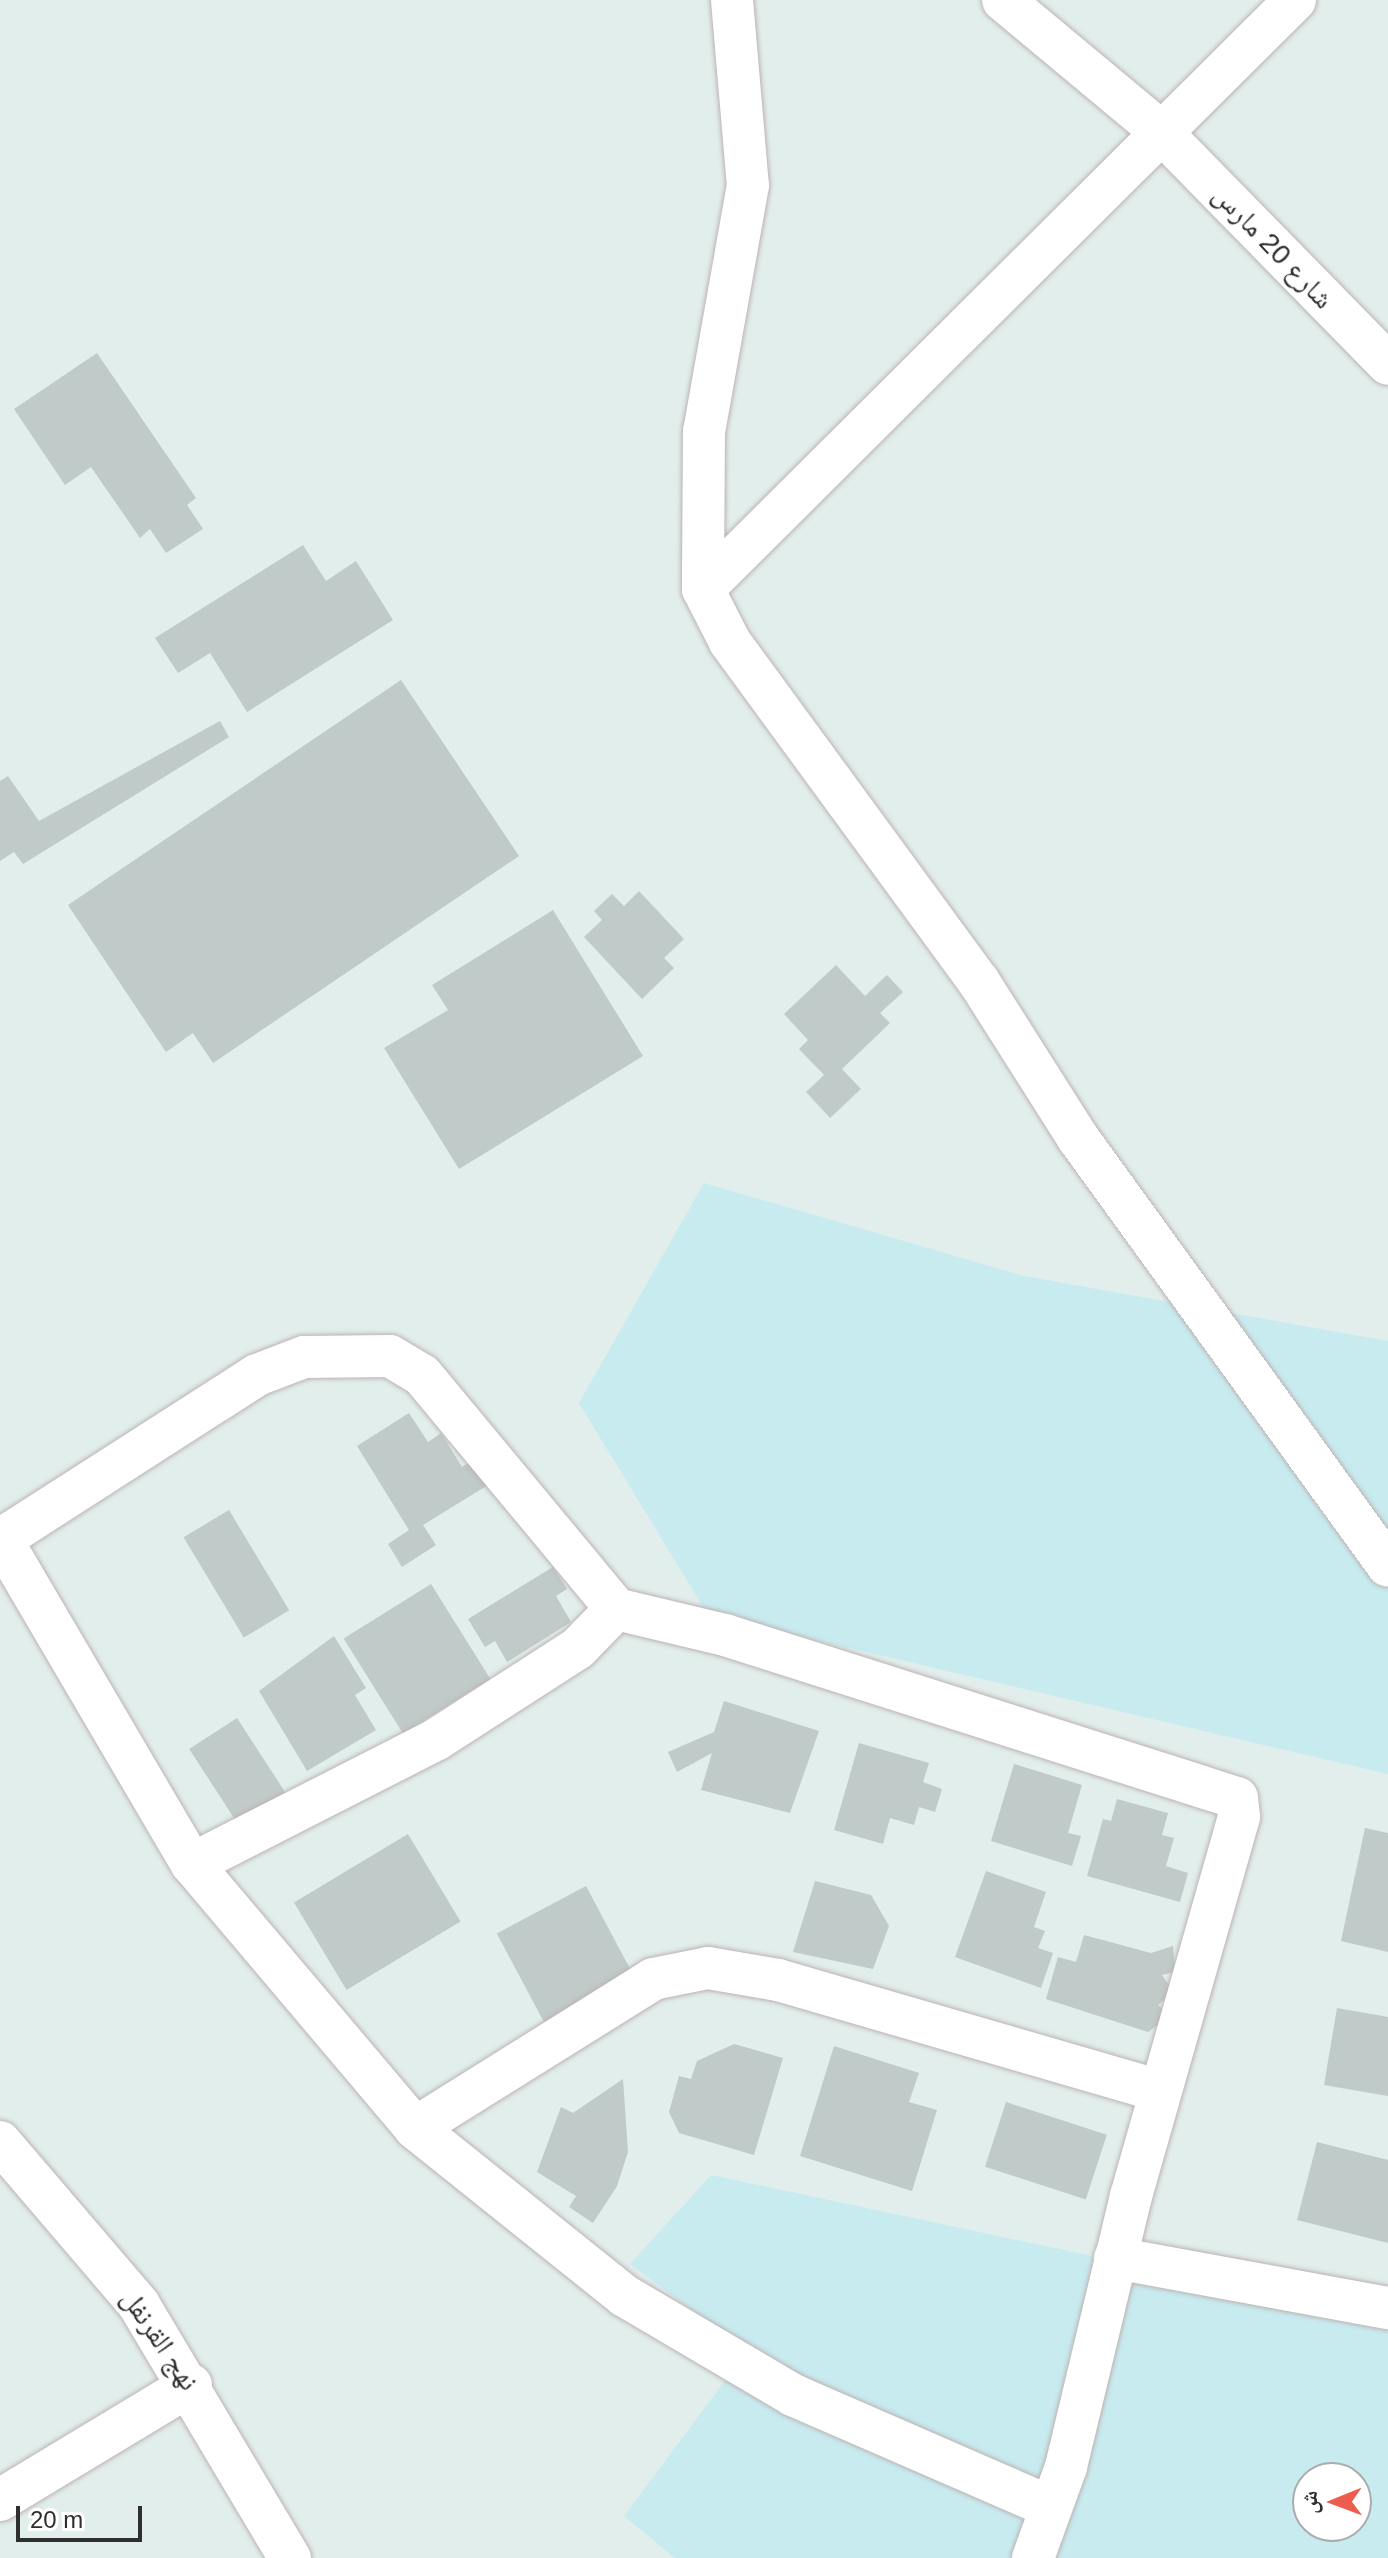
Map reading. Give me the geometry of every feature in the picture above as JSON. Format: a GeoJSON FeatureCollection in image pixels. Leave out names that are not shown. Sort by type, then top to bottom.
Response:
{"type":"FeatureCollection","features":[{"type":"Feature","properties":{"kind":"street"},"geometry":{"type":"LineString","coordinates":[[732,0],[748,185],[704,431],[703,589],[730,642],[979,982],[1078,1138],[1388,1566]]}},
{"type":"Feature","properties":{"kind":"street","name":"شارع 20 مارس"},"geometry":{"type":"LineString","coordinates":[[1003,0],[1159,130],[1388,364]]}},
{"type":"Feature","properties":{"kind":"street"},"geometry":{"type":"LineString","coordinates":[[703,589],[1159,130],[1295,0]]}},
{"type":"Feature","properties":{"kind":"street"},"geometry":{"type":"LineString","coordinates":[[1033,2558],[1051,2507],[1159,2091],[1239,1817],[1237,1798],[725,1635],[616,1609],[422,1375],[390,1356],[304,1357],[257,1375],[0,1540],[192,1864],[415,2128],[625,2296],[793,2395],[1051,2507]]}},
{"type":"Feature","properties":{"kind":"street"},"geometry":{"type":"LineString","coordinates":[[192,1864],[450,1731],[578,1648],[616,1609]]}},
{"type":"Feature","properties":{"kind":"street"},"geometry":{"type":"LineString","coordinates":[[415,2128],[653,1979],[708,1968],[778,1980],[1159,2091]]}},
{"type":"Feature","properties":{"kind":"street","name":"نهج القرنفل"},"geometry":{"type":"LineString","coordinates":[[0,2142],[86,2237],[191,2385],[290,2558]]}},
{"type":"Feature","properties":{"kind":"street"},"geometry":{"type":"LineString","coordinates":[[1115,2258],[1388,2308]]}},
{"type":"Feature","properties":{"kind":"street"},"geometry":{"type":"LineString","coordinates":[[0,2500],[191,2385]]}},
{"type":"Feature","properties":{"kind":"sand"},"geometry":{"type":"Polygon","coordinates":[[[704,1183],[1024,1276],[1388,1341],[1388,1774],[708,1615],[579,1403],[704,1183]]]}},
{"type":"Feature","properties":{"kind":"sand"},"geometry":{"type":"Polygon","coordinates":[[[711,2175],[1388,2319],[1388,2558],[675,2558],[624,2516],[747,2351],[630,2264],[711,2175]]]}},
{"type":"Feature","properties":{"kind":"building"},"geometry":{"type":"Polygon","coordinates":[[[97,353],[196,498],[187,505],[203,529],[166,553],[150,529],[140,538],[91,467],[65,485],[14,409],[97,353]]]}},
{"type":"Feature","properties":{"kind":"building"},"geometry":{"type":"Polygon","coordinates":[[[303,545],[326,581],[356,561],[393,620],[247,712],[210,653],[178,673],[155,638],[303,545]]]}},
{"type":"Feature","properties":{"kind":"building"},"geometry":{"type":"Polygon","coordinates":[[[401,680],[519,856],[213,1063],[193,1033],[166,1052],[68,905],[401,680]]]}},
{"type":"Feature","properties":{"kind":"building"},"geometry":{"type":"Polygon","coordinates":[[[220,721],[229,737],[23,864],[14,852],[0,861],[0,781],[8,776],[39,821],[220,721]]]}},
{"type":"Feature","properties":{"kind":"building"},"geometry":{"type":"Polygon","coordinates":[[[639,891],[684,939],[664,958],[674,968],[642,999],[584,937],[602,920],[594,911],[612,894],[624,906],[639,891]]]}},
{"type":"Feature","properties":{"kind":"building"},"geometry":{"type":"Polygon","coordinates":[[[553,910],[643,1056],[459,1169],[384,1048],[448,1010],[432,985],[553,910]]]}},
{"type":"Feature","properties":{"kind":"building"},"geometry":{"type":"Polygon","coordinates":[[[836,965],[865,996],[887,975],[903,992],[880,1013],[890,1023],[842,1069],[861,1089],[830,1118],[806,1092],[824,1075],[799,1049],[808,1040],[784,1014],[836,965]]]}},
{"type":"Feature","properties":{"kind":"building"},"geometry":{"type":"Polygon","coordinates":[[[409,1413],[428,1442],[441,1433],[462,1467],[473,1460],[488,1485],[423,1525],[436,1545],[402,1567],[388,1544],[409,1530],[357,1446],[409,1413]]]}},
{"type":"Feature","properties":{"kind":"building"},"geometry":{"type":"Polygon","coordinates":[[[229,1510],[289,1610],[244,1638],[184,1537],[229,1510]]]}},
{"type":"Feature","properties":{"kind":"building"},"geometry":{"type":"Polygon","coordinates":[[[553,1567],[567,1589],[556,1596],[571,1622],[507,1662],[495,1641],[485,1647],[468,1619],[553,1567]]]}},
{"type":"Feature","properties":{"kind":"building"},"geometry":{"type":"Polygon","coordinates":[[[431,1584],[490,1679],[403,1734],[344,1639],[431,1584]]]}},
{"type":"Feature","properties":{"kind":"building"},"geometry":{"type":"Polygon","coordinates":[[[334,1636],[366,1688],[355,1695],[376,1730],[307,1771],[259,1691],[334,1636]]]}},
{"type":"Feature","properties":{"kind":"building"},"geometry":{"type":"Polygon","coordinates":[[[724,1701],[819,1731],[790,1813],[701,1790],[712,1753],[677,1772],[668,1752],[714,1732],[724,1701]]]}},
{"type":"Feature","properties":{"kind":"building"},"geometry":{"type":"Polygon","coordinates":[[[237,1718],[288,1796],[240,1827],[189,1749],[237,1718]]]}},
{"type":"Feature","properties":{"kind":"building"},"geometry":{"type":"Polygon","coordinates":[[[859,1743],[929,1763],[923,1782],[942,1789],[935,1812],[919,1807],[914,1825],[890,1818],[883,1844],[834,1830],[859,1743]]]}},
{"type":"Feature","properties":{"kind":"building"},"geometry":{"type":"Polygon","coordinates":[[[1014,1764],[1082,1785],[1068,1833],[1081,1836],[1072,1866],[991,1841],[1014,1764]]]}},
{"type":"Feature","properties":{"kind":"building"},"geometry":{"type":"Polygon","coordinates":[[[1117,1799],[1168,1813],[1162,1835],[1174,1838],[1166,1866],[1188,1873],[1180,1902],[1087,1876],[1103,1819],[1111,1821],[1117,1799]]]}},
{"type":"Feature","properties":{"kind":"building"},"geometry":{"type":"Polygon","coordinates":[[[1365,1828],[1388,1833],[1388,1952],[1341,1941],[1365,1828]]]}},
{"type":"Feature","properties":{"kind":"building"},"geometry":{"type":"Polygon","coordinates":[[[408,1834],[461,1921],[347,1990],[294,1903],[408,1834]]]}},
{"type":"Feature","properties":{"kind":"building"},"geometry":{"type":"Polygon","coordinates":[[[986,1871],[1046,1892],[1034,1927],[1045,1931],[1038,1948],[1053,1953],[1041,1988],[955,1957],[986,1871]]]}},
{"type":"Feature","properties":{"kind":"building"},"geometry":{"type":"Polygon","coordinates":[[[815,1881],[871,1895],[889,1926],[873,1969],[793,1952],[815,1881]]]}},
{"type":"Feature","properties":{"kind":"building"},"geometry":{"type":"Polygon","coordinates":[[[586,1886],[635,1978],[546,2025],[497,1933],[586,1886]]]}},
{"type":"Feature","properties":{"kind":"building"},"geometry":{"type":"Polygon","coordinates":[[[1084,1935],[1151,1953],[1173,1946],[1175,1972],[1162,1975],[1174,1992],[1158,2005],[1170,2016],[1148,2032],[1046,1999],[1058,1957],[1076,1962],[1084,1935]]]}},
{"type":"Feature","properties":{"kind":"building"},"geometry":{"type":"Polygon","coordinates":[[[1337,2008],[1388,2017],[1388,2096],[1324,2085],[1337,2008]]]}},
{"type":"Feature","properties":{"kind":"building"},"geometry":{"type":"Polygon","coordinates":[[[734,2044],[783,2058],[754,2155],[679,2133],[669,2112],[679,2076],[691,2079],[697,2061],[734,2044]]]}},
{"type":"Feature","properties":{"kind":"building"},"geometry":{"type":"Polygon","coordinates":[[[834,2046],[919,2073],[909,2102],[937,2110],[912,2191],[800,2156],[834,2046]]]}},
{"type":"Feature","properties":{"kind":"building"},"geometry":{"type":"Polygon","coordinates":[[[623,2079],[628,2152],[617,2186],[593,2223],[569,2207],[576,2196],[537,2172],[561,2107],[573,2113],[623,2079]]]}},
{"type":"Feature","properties":{"kind":"building"},"geometry":{"type":"Polygon","coordinates":[[[1006,2102],[1107,2135],[1086,2199],[985,2167],[1006,2102]]]}},
{"type":"Feature","properties":{"kind":"building"},"geometry":{"type":"Polygon","coordinates":[[[1317,2142],[1388,2160],[1388,2243],[1297,2220],[1317,2142]]]}}]}
